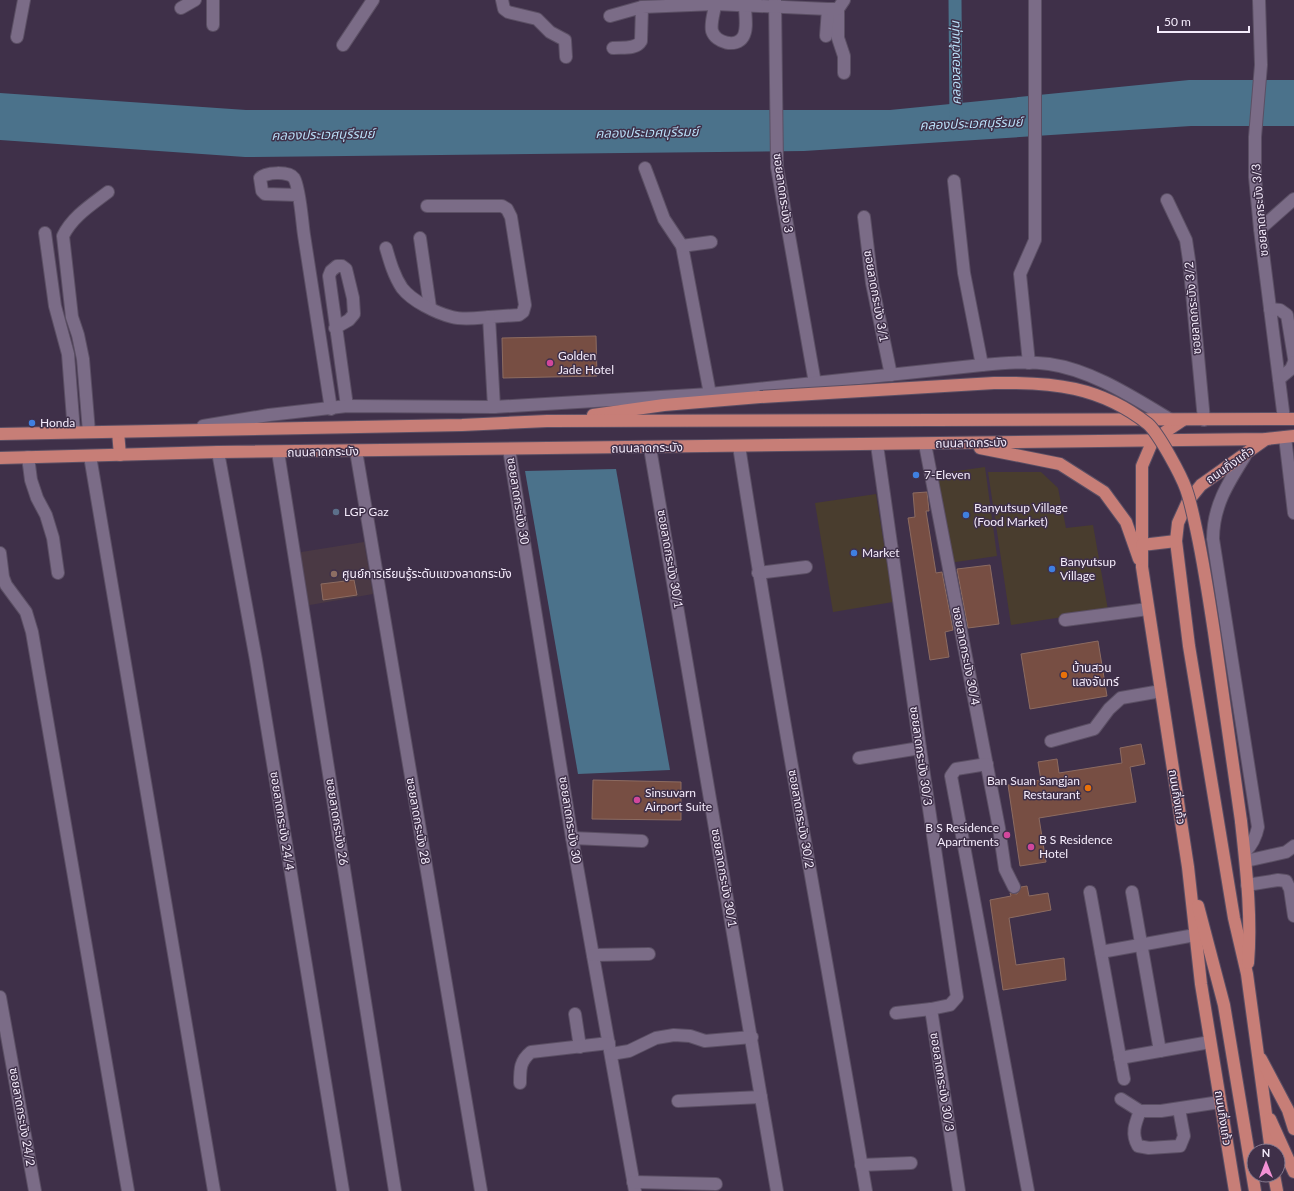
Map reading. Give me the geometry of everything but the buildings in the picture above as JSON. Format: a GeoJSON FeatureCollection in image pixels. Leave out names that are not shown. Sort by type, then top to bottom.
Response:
{"type":"FeatureCollection","features":[{"type":"Feature","properties":{"kind":"main road"},"geometry":{"type":"LineString","coordinates":[[547,421],[664,405],[760,397],[994,383],[1048,384],[1091,392],[1117,404],[1149,425],[1172,460],[1186,489],[1207,579],[1245,857],[1250,934],[1247,974]]}},
{"type":"Feature","properties":{"kind":"main road","name":"ถนนลาดกระบัง"},"geometry":{"type":"LineString","coordinates":[[0,434],[462,425],[547,421],[1289,419]]}},
{"type":"Feature","properties":{"kind":"main road"},"geometry":{"type":"LineString","coordinates":[[1153,440],[1177,420]]}},
{"type":"Feature","properties":{"kind":"main road"},"geometry":{"type":"LineString","coordinates":[[118,432],[120,455]]}},
{"type":"Feature","properties":{"kind":"main road","name":"ถนนลาดกระบัง"},"geometry":{"type":"LineString","coordinates":[[0,458],[218,452],[956,444],[1266,439],[1290,437]]}},
{"type":"Feature","properties":{"kind":"main road","name":"ถนนกิ่งแก้ว"},"geometry":{"type":"LineString","coordinates":[[1266,439],[1245,456],[1218,471],[1201,485],[1188,501],[1178,523],[1176,542],[1190,654],[1234,918],[1247,974],[1256,1051],[1270,1143]]}},
{"type":"Feature","properties":{"kind":"main road","name":"ถนนกิ่งแก้ว"},"geometry":{"type":"LineString","coordinates":[[1153,440],[1142,466],[1142,567],[1188,867],[1201,984],[1235,1191]]}},
{"type":"Feature","properties":{"kind":"main road"},"geometry":{"type":"LineString","coordinates":[[956,444],[1060,464],[1104,492],[1126,522],[1142,567]]}},
{"type":"Feature","properties":{"kind":"main road"},"geometry":{"type":"LineString","coordinates":[[1142,545],[1176,542]]}},
{"type":"Feature","properties":{"kind":"main road"},"geometry":{"type":"LineString","coordinates":[[1188,867],[1224,1005],[1256,1191]]}},
{"type":"Feature","properties":{"kind":"main road"},"geometry":{"type":"LineString","coordinates":[[1256,1051],[1288,1110],[1294,1129]]}},
{"type":"Feature","properties":{"kind":"main road"},"geometry":{"type":"LineString","coordinates":[[1264,1105],[1294,1172]]}},
{"type":"Feature","properties":{"kind":"street"},"geometry":{"type":"LineString","coordinates":[[17,37],[24,0]]}},
{"type":"Feature","properties":{"kind":"street"},"geometry":{"type":"LineString","coordinates":[[181,8],[195,0]]}},
{"type":"Feature","properties":{"kind":"street"},"geometry":{"type":"LineString","coordinates":[[213,0],[213,24]]}},
{"type":"Feature","properties":{"kind":"street"},"geometry":{"type":"LineString","coordinates":[[343,45],[355,30],[373,0]]}},
{"type":"Feature","properties":{"kind":"street"},"geometry":{"type":"LineString","coordinates":[[502,0],[504,9],[508,12],[537,20],[550,32],[563,37],[565,40],[566,57]]}},
{"type":"Feature","properties":{"kind":"street"},"geometry":{"type":"LineString","coordinates":[[1030,363],[1020,274],[1035,240],[1035,0]]}},
{"type":"Feature","properties":{"kind":"street","name":"ซอยลาดกระบัง 3/3"},"geometry":{"type":"LineString","coordinates":[[1260,0],[1261,65],[1255,137],[1255,177],[1260,229],[1279,378],[1289,419]]}},
{"type":"Feature","properties":{"kind":"street"},"geometry":{"type":"LineString","coordinates":[[610,16],[642,6],[677,2],[715,2],[744,6],[775,4],[837,6]]}},
{"type":"Feature","properties":{"kind":"street"},"geometry":{"type":"LineString","coordinates":[[715,2],[712,31],[716,38],[721,41],[731,43],[739,41],[745,33],[744,6]]}},
{"type":"Feature","properties":{"kind":"street","name":"ซอยลาดกระบัง 3"},"geometry":{"type":"LineString","coordinates":[[775,4],[777,167],[815,383]]}},
{"type":"Feature","properties":{"kind":"street"},"geometry":{"type":"LineString","coordinates":[[612,48],[634,47],[641,41],[642,6]]}},
{"type":"Feature","properties":{"kind":"street"},"geometry":{"type":"LineString","coordinates":[[826,36],[837,6]]}},
{"type":"Feature","properties":{"kind":"street"},"geometry":{"type":"LineString","coordinates":[[837,6],[838,38],[844,56],[844,73]]}},
{"type":"Feature","properties":{"kind":"street"},"geometry":{"type":"LineString","coordinates":[[645,168],[664,219],[682,246],[710,394]]}},
{"type":"Feature","properties":{"kind":"street"},"geometry":{"type":"LineString","coordinates":[[954,181],[964,273],[982,365]]}},
{"type":"Feature","properties":{"kind":"street"},"geometry":{"type":"LineString","coordinates":[[89,432],[83,359],[78,335],[72,317],[63,236],[68,225],[84,210],[108,192]]}},
{"type":"Feature","properties":{"kind":"street"},"geometry":{"type":"LineString","coordinates":[[298,195],[331,409]]}},
{"type":"Feature","properties":{"kind":"street"},"geometry":{"type":"LineString","coordinates":[[1260,229],[1294,199]]}},
{"type":"Feature","properties":{"kind":"street","name":"ซอยลาดกระบัง 3/2"},"geometry":{"type":"LineString","coordinates":[[1167,200],[1186,240],[1204,420]]}},
{"type":"Feature","properties":{"kind":"street"},"geometry":{"type":"LineString","coordinates":[[386,248],[394,274],[403,289],[430,307],[453,317],[519,315],[524,312],[525,305],[511,217],[507,209],[502,206],[427,206]]}},
{"type":"Feature","properties":{"kind":"street","name":"ซอยลาดกระบัง 3/1"},"geometry":{"type":"LineString","coordinates":[[864,217],[872,283],[891,375]]}},
{"type":"Feature","properties":{"kind":"street"},"geometry":{"type":"LineString","coordinates":[[45,233],[55,306],[68,354],[74,432]]}},
{"type":"Feature","properties":{"kind":"street"},"geometry":{"type":"LineString","coordinates":[[420,238],[430,307]]}},
{"type":"Feature","properties":{"kind":"street"},"geometry":{"type":"LineString","coordinates":[[682,246],[711,242]]}},
{"type":"Feature","properties":{"kind":"street"},"geometry":{"type":"LineString","coordinates":[[1270,309],[1280,310],[1287,315],[1294,358]]}},
{"type":"Feature","properties":{"kind":"street"},"geometry":{"type":"LineString","coordinates":[[489,317],[494,407]]}},
{"type":"Feature","properties":{"kind":"street"},"geometry":{"type":"LineString","coordinates":[[335,328],[347,406]]}},
{"type":"Feature","properties":{"kind":"street"},"geometry":{"type":"LineString","coordinates":[[1279,378],[1291,369],[1294,362]]}},
{"type":"Feature","properties":{"kind":"street"},"geometry":{"type":"LineString","coordinates":[[174,431],[269,415],[347,406],[494,407],[710,394],[982,365],[1030,363],[1050,364],[1104,382],[1177,420]]}},
{"type":"Feature","properties":{"kind":"street"},"geometry":{"type":"LineString","coordinates":[[1290,437],[1294,513]]}},
{"type":"Feature","properties":{"kind":"street","name":"ซอยลาดกระบัง 30/4"},"geometry":{"type":"LineString","coordinates":[[925,444],[1005,869],[1014,887]]}},
{"type":"Feature","properties":{"kind":"street","name":"ซอยลาดกระบัง 30/3"},"geometry":{"type":"LineString","coordinates":[[878,445],[920,748],[957,997],[950,1005],[931,1009],[959,1191]]}},
{"type":"Feature","properties":{"kind":"street","name":"ซอยลาดกระบัง 30/2"},"geometry":{"type":"LineString","coordinates":[[739,446],[758,574],[866,1191]]}},
{"type":"Feature","properties":{"kind":"street","name":"ซอยลาดกระบัง 30/1"},"geometry":{"type":"LineString","coordinates":[[650,448],[752,1037],[777,1191]]}},
{"type":"Feature","properties":{"kind":"street","name":"ซอยลาดกระบัง 30"},"geometry":{"type":"LineString","coordinates":[[509,449],[572,838],[634,1186]]}},
{"type":"Feature","properties":{"kind":"street","name":"ซอยลาดกระบัง 28"},"geometry":{"type":"LineString","coordinates":[[356,451],[480,1191]]}},
{"type":"Feature","properties":{"kind":"street","name":"ซอยลาดกระบัง 24/4"},"geometry":{"type":"LineString","coordinates":[[218,452],[256,660],[343,1191]]}},
{"type":"Feature","properties":{"kind":"street","name":"ซอยลาดกระบัง 26"},"geometry":{"type":"LineString","coordinates":[[278,452],[395,1191]]}},
{"type":"Feature","properties":{"kind":"street"},"geometry":{"type":"LineString","coordinates":[[90,456],[214,1191]]}},
{"type":"Feature","properties":{"kind":"street"},"geometry":{"type":"LineString","coordinates":[[1245,456],[1220,498],[1212,524],[1212,539],[1258,827],[1257,835],[1245,857]]}},
{"type":"Feature","properties":{"kind":"street"},"geometry":{"type":"LineString","coordinates":[[28,458],[31,480],[37,498],[46,515],[53,538],[58,574]]}},
{"type":"Feature","properties":{"kind":"street"},"geometry":{"type":"LineString","coordinates":[[0,553],[6,585],[26,612],[32,632],[128,1191]]}},
{"type":"Feature","properties":{"kind":"street"},"geometry":{"type":"LineString","coordinates":[[758,574],[806,567]]}},
{"type":"Feature","properties":{"kind":"street"},"geometry":{"type":"LineString","coordinates":[[1065,620],[1148,609]]}},
{"type":"Feature","properties":{"kind":"street"},"geometry":{"type":"LineString","coordinates":[[1051,741],[1094,729],[1109,709],[1121,698],[1161,691]]}},
{"type":"Feature","properties":{"kind":"street"},"geometry":{"type":"LineString","coordinates":[[859,758],[920,748]]}},
{"type":"Feature","properties":{"kind":"street"},"geometry":{"type":"LineString","coordinates":[[986,764],[956,769],[951,776],[1028,1191]]}},
{"type":"Feature","properties":{"kind":"street"},"geometry":{"type":"LineString","coordinates":[[572,838],[642,841]]}},
{"type":"Feature","properties":{"kind":"street"},"geometry":{"type":"LineString","coordinates":[[1245,857],[1286,852],[1294,846]]}},
{"type":"Feature","properties":{"kind":"street"},"geometry":{"type":"LineString","coordinates":[[1247,885],[1278,880],[1286,881],[1290,889],[1294,916]]}},
{"type":"Feature","properties":{"kind":"street"},"geometry":{"type":"LineString","coordinates":[[1090,892],[1124,1079]]}},
{"type":"Feature","properties":{"kind":"street"},"geometry":{"type":"LineString","coordinates":[[1132,892],[1160,1051]]}},
{"type":"Feature","properties":{"kind":"street"},"geometry":{"type":"LineString","coordinates":[[1101,952],[1195,935]]}},
{"type":"Feature","properties":{"kind":"street"},"geometry":{"type":"LineString","coordinates":[[593,955],[649,954]]}},
{"type":"Feature","properties":{"kind":"street","name":"ซอยลาดกระบัง 24/2"},"geometry":{"type":"LineString","coordinates":[[0,997],[35,1191]]}},
{"type":"Feature","properties":{"kind":"street"},"geometry":{"type":"LineString","coordinates":[[896,1013],[931,1009]]}},
{"type":"Feature","properties":{"kind":"street"},"geometry":{"type":"LineString","coordinates":[[575,1014],[580,1047]]}},
{"type":"Feature","properties":{"kind":"street"},"geometry":{"type":"LineString","coordinates":[[520,1083],[520,1066],[525,1057],[531,1052],[580,1047],[629,1051],[656,1038],[674,1034],[690,1036],[704,1041],[752,1037]]}},
{"type":"Feature","properties":{"kind":"street"},"geometry":{"type":"LineString","coordinates":[[1120,1058],[1210,1042]]}},
{"type":"Feature","properties":{"kind":"street"},"geometry":{"type":"LineString","coordinates":[[678,1101],[761,1097]]}},
{"type":"Feature","properties":{"kind":"street"},"geometry":{"type":"LineString","coordinates":[[1121,1099],[1140,1111],[1179,1109],[1220,1102]]}},
{"type":"Feature","properties":{"kind":"street"},"geometry":{"type":"LineString","coordinates":[[1140,1111],[1134,1124],[1135,1140],[1138,1146],[1149,1148],[1180,1146],[1184,1136],[1179,1109]]}},
{"type":"Feature","properties":{"kind":"street"},"geometry":{"type":"LineString","coordinates":[[862,1165],[911,1164]]}},
{"type":"Feature","properties":{"kind":"street"},"geometry":{"type":"LineString","coordinates":[[634,1186],[716,1184]]}},
{"type":"Feature","properties":{"kind":"shaded area","name":"Banyutsup Village (Food Market)"},"geometry":{"type":"Polygon","coordinates":[[[985,467],[997,556],[949,563],[936,474],[985,467]]]}},
{"type":"Feature","properties":{"kind":"shaded area","name":"Banyutsup Village"},"geometry":{"type":"Polygon","coordinates":[[[988,472],[1041,472],[1058,488],[1066,528],[1093,525],[1108,610],[1011,625],[988,472]]]}},
{"type":"Feature","properties":{"kind":"shaded area","name":"Market"},"geometry":{"type":"Polygon","coordinates":[[[876,494],[893,602],[833,612],[815,503],[876,494]]]}},
{"type":"Feature","properties":{"kind":"shaded area","name":"ศูนย์การเรียนรู้ระดับแขวงลาดกระบัง"},"geometry":{"type":"Polygon","coordinates":[[[364,542],[373,594],[304,606],[295,553],[364,542]]]}},
{"type":"Feature","properties":{"kind":"water","name":"คลองประเวศบุรีรมย์"},"geometry":{"type":"Polygon","coordinates":[[[1189,80],[1294,80],[1294,126],[1191,126],[804,151],[245,157],[0,140],[0,93],[246,110],[890,110],[1189,80]]]}},
{"type":"Feature","properties":{"kind":"water"},"geometry":{"type":"Polygon","coordinates":[[[616,469],[670,770],[578,774],[525,471],[616,469]]]}},
{"type":"Feature","properties":{"kind":"waterway","name":"คลองสองต้นนุ่น"},"geometry":{"type":"LineString","coordinates":[[955,0],[956,120]]}},
{"type":"Feature","properties":{"kind":"place","name":"Golden Jade Hotel"},"geometry":{"type":"Point","coordinates":[550,363]}},
{"type":"Feature","properties":{"kind":"place","name":"Honda"},"geometry":{"type":"Point","coordinates":[32,423]}},
{"type":"Feature","properties":{"kind":"place","name":"7-Eleven"},"geometry":{"type":"Point","coordinates":[916,475]}},
{"type":"Feature","properties":{"kind":"place","name":"LGP Gaz"},"geometry":{"type":"Point","coordinates":[336,512]}},
{"type":"Feature","properties":{"kind":"place","name":"Banyutsup Village (Food Market)"},"geometry":{"type":"Point","coordinates":[966,515]}},
{"type":"Feature","properties":{"kind":"place","name":"Market"},"geometry":{"type":"Point","coordinates":[854,553]}},
{"type":"Feature","properties":{"kind":"place","name":"Banyutsup Village"},"geometry":{"type":"Point","coordinates":[1052,569]}},
{"type":"Feature","properties":{"kind":"place","name":"ศูนย์การเรียนรู้ระดับแขวงลาดกระบัง"},"geometry":{"type":"Point","coordinates":[334,574]}},
{"type":"Feature","properties":{"kind":"place","name":"บ้านสวน แสงจันทร์"},"geometry":{"type":"Point","coordinates":[1064,675]}},
{"type":"Feature","properties":{"kind":"place","name":"Ban Suan Sangjan Restaurant"},"geometry":{"type":"Point","coordinates":[1088,788]}},
{"type":"Feature","properties":{"kind":"place","name":"Sinsuvarn Airport Suite"},"geometry":{"type":"Point","coordinates":[637,800]}},
{"type":"Feature","properties":{"kind":"place","name":"B S Residence Apartments"},"geometry":{"type":"Point","coordinates":[1007,835]}},
{"type":"Feature","properties":{"kind":"place","name":"B S Residence Hotel"},"geometry":{"type":"Point","coordinates":[1031,847]}}]}
